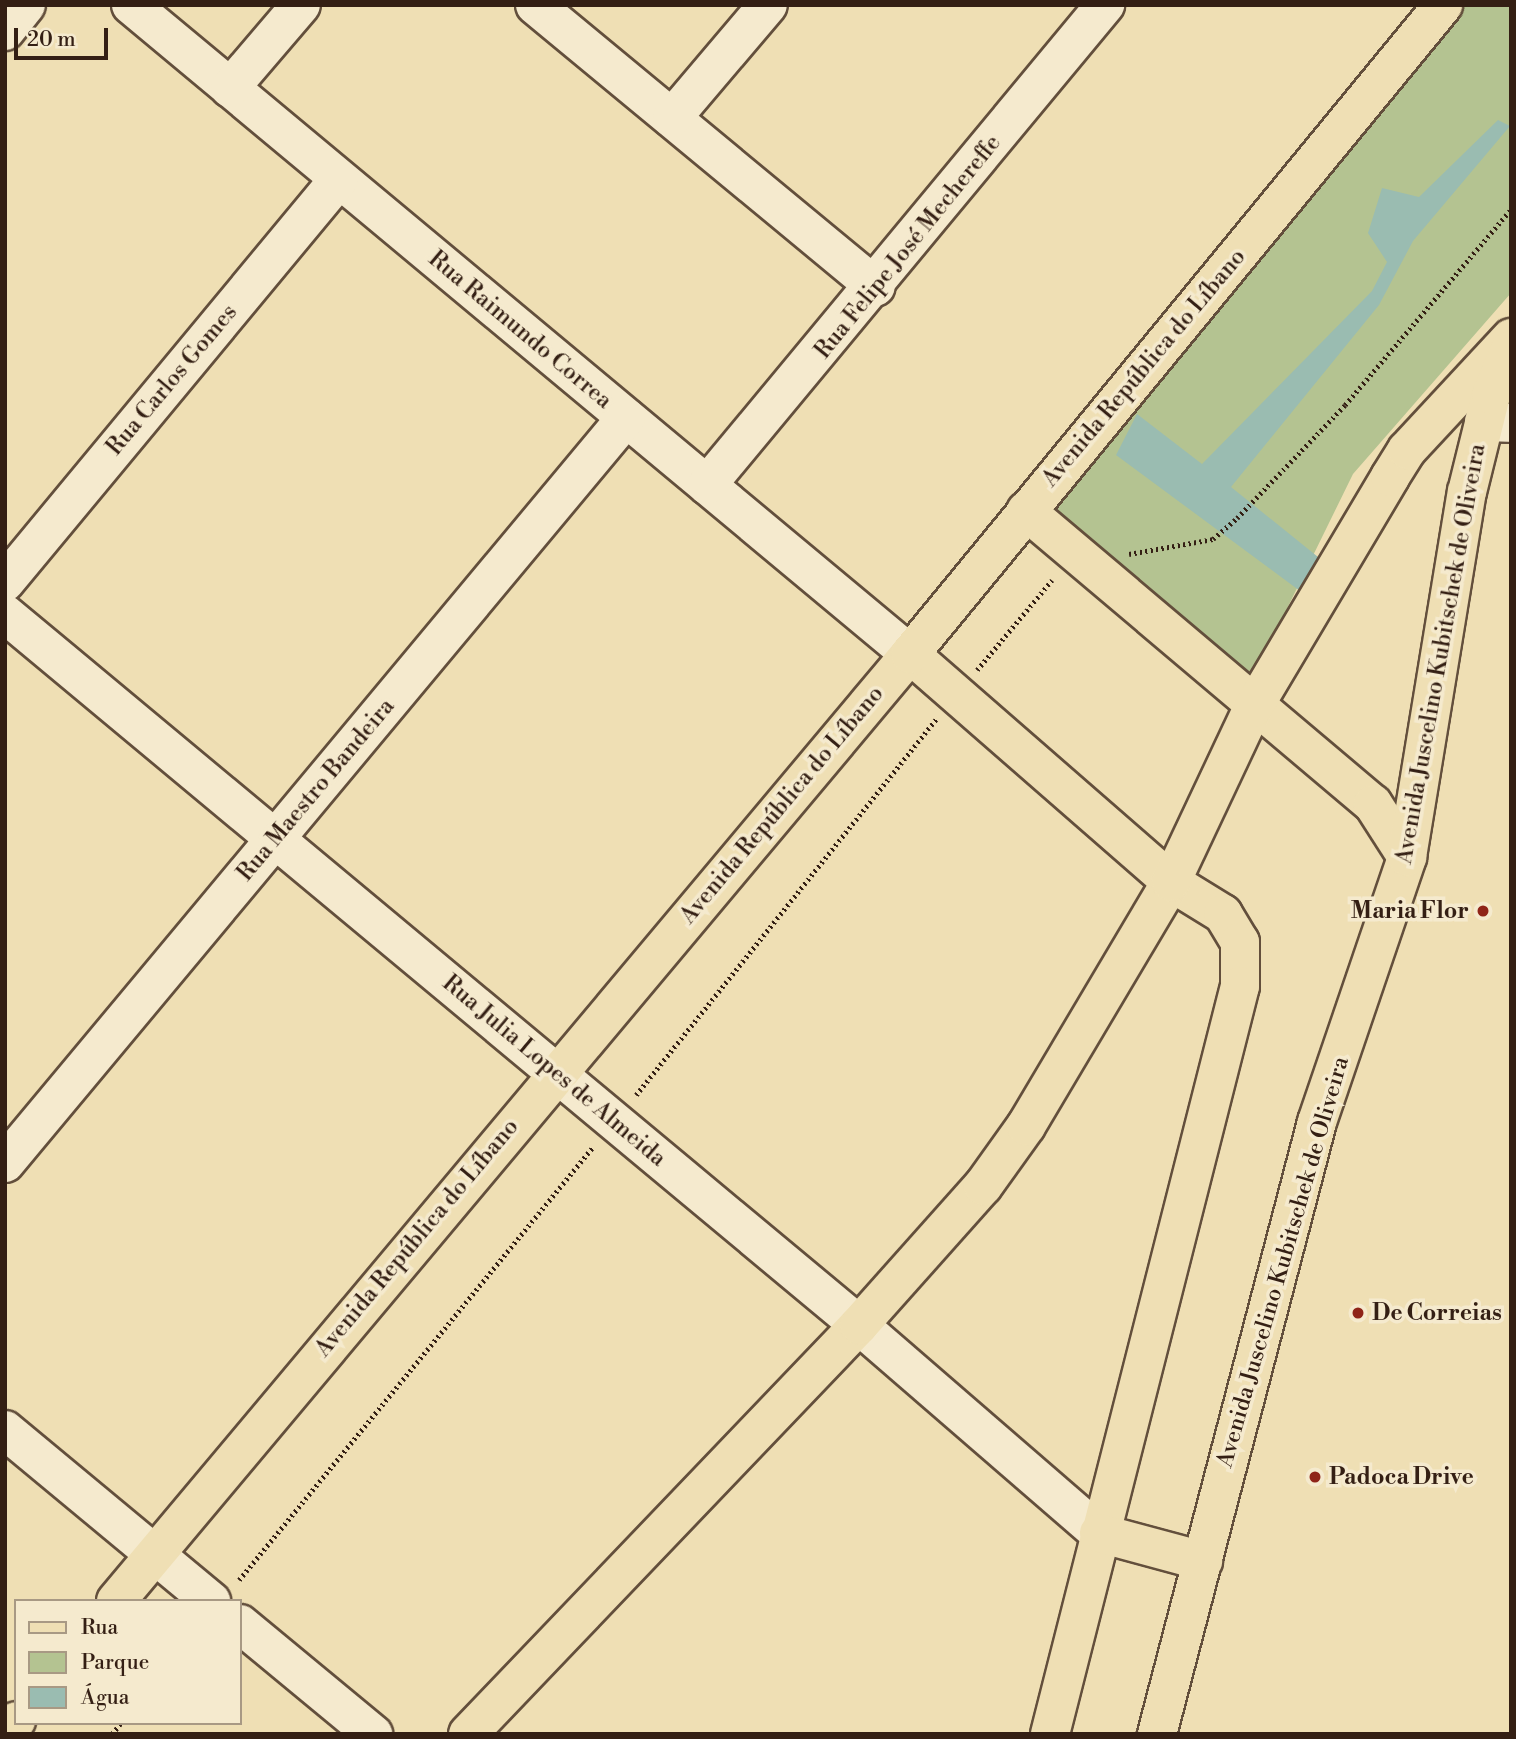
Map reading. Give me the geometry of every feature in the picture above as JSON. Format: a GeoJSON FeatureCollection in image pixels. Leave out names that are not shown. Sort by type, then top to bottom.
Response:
{"type":"FeatureCollection","features":[{"type":"Feature","properties":{"kind":"main road","name":"Avenida República do Líbano"},"geometry":{"type":"LineString","coordinates":[[118,1599],[555,1072],[910,654],[1443,5]]}},
{"type":"Feature","properties":{"kind":"main road"},"geometry":{"type":"LineString","coordinates":[[468,1734],[859,1325],[1003,1158],[1171,882],[1253,708],[1390,477],[1407,450],[1511,338]]}},
{"type":"Feature","properties":{"kind":"main road","name":"Avenida Juscelino Kubitschek de Oliveira"},"geometry":{"type":"LineString","coordinates":[[1157,1734],[1317,1122],[1407,857],[1454,563],[1497,422],[1511,347]]}},
{"type":"Feature","properties":{"kind":"main road"},"geometry":{"type":"LineString","coordinates":[[1026,510],[1253,708],[1373,804],[1407,857]]}},
{"type":"Feature","properties":{"kind":"main road"},"geometry":{"type":"LineString","coordinates":[[910,654],[1171,882],[1234,926],[1240,986],[1049,1734]]}},
{"type":"Feature","properties":{"kind":"main road"},"geometry":{"type":"LineString","coordinates":[[1099,1533],[1203,1561]]}},
{"type":"Feature","properties":{"kind":"street"},"geometry":{"type":"LineString","coordinates":[[5,31],[26,5]]}},
{"type":"Feature","properties":{"kind":"street","name":"Rua Raimundo Correa"},"geometry":{"type":"LineString","coordinates":[[131,5],[910,654]]}},
{"type":"Feature","properties":{"kind":"street"},"geometry":{"type":"LineString","coordinates":[[230,88],[301,5]]}},
{"type":"Feature","properties":{"kind":"street"},"geometry":{"type":"LineString","coordinates":[[535,5],[876,287]]}},
{"type":"Feature","properties":{"kind":"street"},"geometry":{"type":"LineString","coordinates":[[672,118],[768,5]]}},
{"type":"Feature","properties":{"kind":"street","name":"Rua Felipe José Mechereffe"},"geometry":{"type":"LineString","coordinates":[[707,485],[876,287],[1105,5]]}},
{"type":"Feature","properties":{"kind":"street","name":"Rua Carlos Gomes"},"geometry":{"type":"LineString","coordinates":[[5,582],[339,179]]}},
{"type":"Feature","properties":{"kind":"street","name":"Rua Maestro Bandeira"},"geometry":{"type":"LineString","coordinates":[[5,1163],[626,418]]}},
{"type":"Feature","properties":{"kind":"street","name":"Rua Julia Lopes de Almeida"},"geometry":{"type":"LineString","coordinates":[[5,614],[859,1325],[1099,1533]]}},
{"type":"Feature","properties":{"kind":"street"},"geometry":{"type":"LineString","coordinates":[[5,1430],[156,1554],[219,1599]]}},
{"type":"Feature","properties":{"kind":"street"},"geometry":{"type":"LineString","coordinates":[[242,1618],[373,1734]]}},
{"type":"Feature","properties":{"kind":"path"},"geometry":{"type":"LineString","coordinates":[[232,1599],[957,694],[1057,574],[1085,562],[1213,539],[1345,405],[1511,209]]}},
{"type":"Feature","properties":{"kind":"green space"},"geometry":{"type":"Polygon","coordinates":[[[1459,5],[1511,5],[1511,293],[1353,474],[1251,682],[1042,517],[1459,5]]]}},
{"type":"Feature","properties":{"kind":"water"},"geometry":{"type":"Polygon","coordinates":[[[1498,120],[1510,126],[1413,241],[1379,305],[1231,487],[1323,561],[1300,591],[1116,455],[1137,414],[1202,464],[1372,291],[1387,262],[1368,233],[1382,188],[1419,197],[1498,120]]]}},
{"type":"Feature","properties":{"kind":"place","name":"Maria Flor"},"geometry":{"type":"Point","coordinates":[1483,911]}},
{"type":"Feature","properties":{"kind":"place","name":"De Correias"},"geometry":{"type":"Point","coordinates":[1358,1313]}},
{"type":"Feature","properties":{"kind":"place","name":"Padoca Drive"},"geometry":{"type":"Point","coordinates":[1315,1477]}}]}
